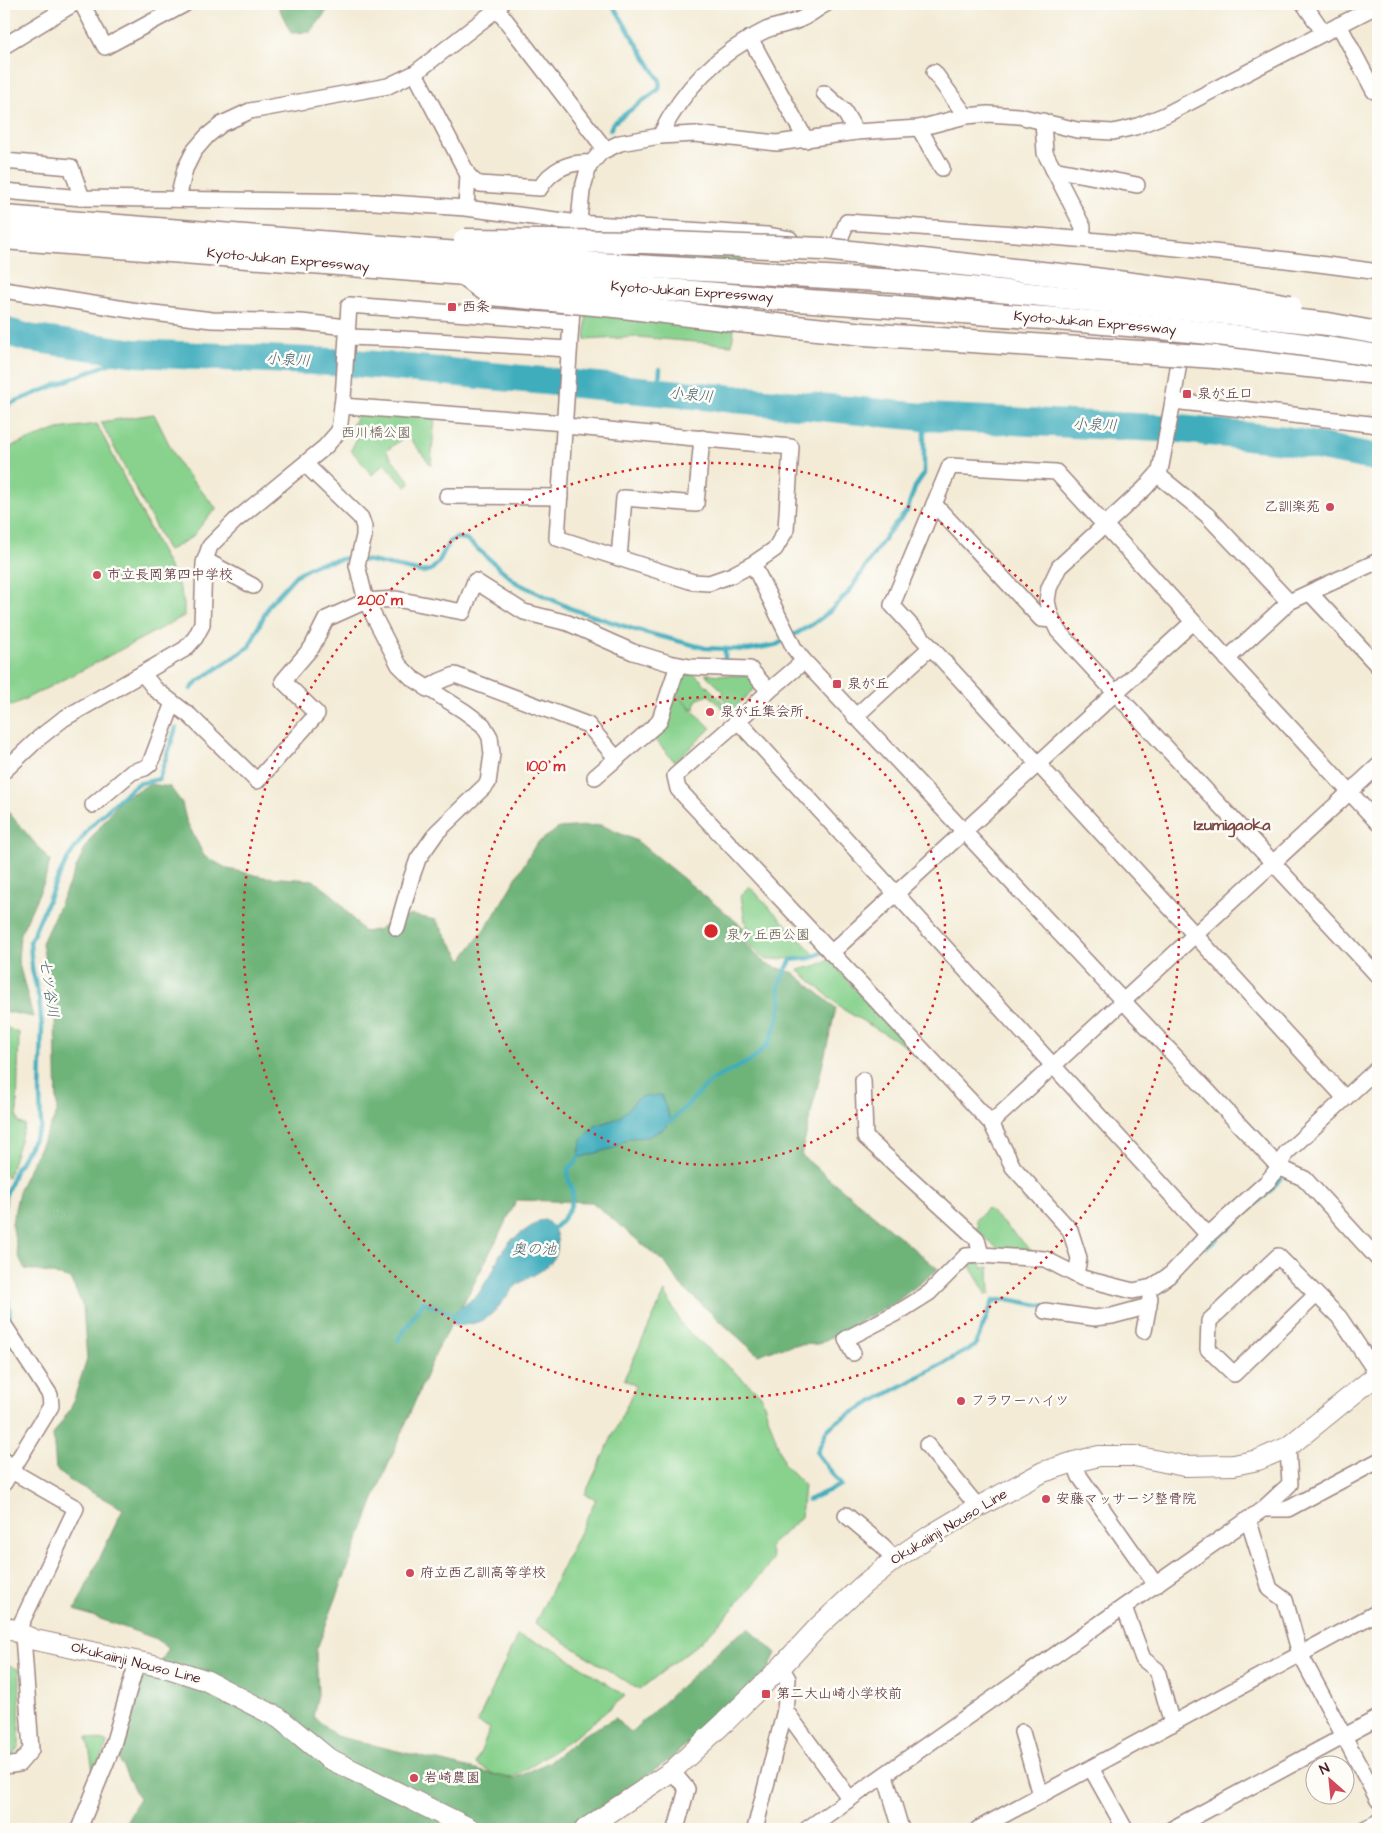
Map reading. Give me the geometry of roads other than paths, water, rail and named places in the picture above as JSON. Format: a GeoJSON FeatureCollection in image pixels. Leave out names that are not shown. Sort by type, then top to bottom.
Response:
{"type":"FeatureCollection","features":[{"type":"Feature","properties":{"kind":"highway","name":"Kyoto-Jukan Expressway"},"geometry":{"type":"LineString","coordinates":[[4,217],[599,264],[897,281],[1216,312],[1328,324],[1378,332]]}},
{"type":"Feature","properties":{"kind":"highway","name":"Kyoto-Jukan Expressway"},"geometry":{"type":"LineString","coordinates":[[4,238],[728,295],[1140,325],[1320,346],[1378,356]]}},
{"type":"Feature","properties":{"kind":"highway"},"geometry":{"type":"LineString","coordinates":[[282,239],[644,242],[823,249],[1079,277],[1254,300],[1378,322]]}},
{"type":"Feature","properties":{"kind":"highway"},"geometry":{"type":"LineString","coordinates":[[463,274],[490,294],[864,334],[1215,357],[1378,372]]}},
{"type":"Feature","properties":{"kind":"main road","name":"Okukaiinji Nouso Line"},"geometry":{"type":"LineString","coordinates":[[590,1828],[672,1771],[864,1584],[894,1560],[931,1535],[978,1507],[1043,1472],[1099,1456],[1135,1456],[1184,1466],[1234,1465],[1258,1460],[1288,1447],[1378,1375]]}},
{"type":"Feature","properties":{"kind":"main road","name":"Okukaiinji Nouso Line"},"geometry":{"type":"LineString","coordinates":[[15,1631],[35,1640],[168,1668],[205,1680],[279,1718],[328,1758],[471,1829]]}},
{"type":"Feature","properties":{"kind":"street"},"geometry":{"type":"LineString","coordinates":[[4,46],[73,4]]}},
{"type":"Feature","properties":{"kind":"street"},"geometry":{"type":"LineString","coordinates":[[82,4],[104,47],[185,4]]}},
{"type":"Feature","properties":{"kind":"street"},"geometry":{"type":"LineString","coordinates":[[660,136],[675,106],[697,80],[722,56],[750,38],[802,18],[826,4]]}},
{"type":"Feature","properties":{"kind":"street"},"geometry":{"type":"LineString","coordinates":[[1304,4],[1324,33]]}},
{"type":"Feature","properties":{"kind":"street"},"geometry":{"type":"LineString","coordinates":[[343,402],[565,422],[791,447],[786,530],[775,549],[732,575],[709,583],[693,582],[557,538],[565,422],[571,322],[578,223],[587,170],[591,163],[605,149],[620,143],[660,136],[695,134],[777,143],[856,132],[919,128],[980,114],[1004,114],[1043,121],[1077,130],[1113,132],[1135,127],[1165,116],[1378,5]]}},
{"type":"Feature","properties":{"kind":"street"},"geometry":{"type":"LineString","coordinates":[[178,200],[185,169],[194,151],[214,129],[250,111],[384,88],[415,73],[493,8],[605,149]]}},
{"type":"Feature","properties":{"kind":"street"},"geometry":{"type":"LineString","coordinates":[[1339,26],[1374,91]]}},
{"type":"Feature","properties":{"kind":"street"},"geometry":{"type":"LineString","coordinates":[[750,38],[806,140]]}},
{"type":"Feature","properties":{"kind":"street"},"geometry":{"type":"LineString","coordinates":[[934,72],[966,116]]}},
{"type":"Feature","properties":{"kind":"street"},"geometry":{"type":"LineString","coordinates":[[415,73],[468,175],[474,182],[540,188],[549,176],[562,167],[576,163],[591,163]]}},
{"type":"Feature","properties":{"kind":"street"},"geometry":{"type":"LineString","coordinates":[[824,93],[844,111],[856,132]]}},
{"type":"Feature","properties":{"kind":"street"},"geometry":{"type":"LineString","coordinates":[[1043,121],[1045,153],[1083,227],[1082,239]]}},
{"type":"Feature","properties":{"kind":"street"},"geometry":{"type":"LineString","coordinates":[[919,128],[942,168]]}},
{"type":"Feature","properties":{"kind":"street"},"geometry":{"type":"LineString","coordinates":[[4,161],[71,166],[82,198]]}},
{"type":"Feature","properties":{"kind":"street"},"geometry":{"type":"LineString","coordinates":[[1053,169],[1137,185]]}},
{"type":"Feature","properties":{"kind":"street"},"geometry":{"type":"LineString","coordinates":[[466,208],[468,175]]}},
{"type":"Feature","properties":{"kind":"street"},"geometry":{"type":"LineString","coordinates":[[4,191],[82,198],[375,202],[466,208],[578,223],[766,235],[987,271],[1226,326],[1378,372]]}},
{"type":"Feature","properties":{"kind":"street"},"geometry":{"type":"LineString","coordinates":[[837,246],[846,222],[1082,239],[1210,251],[1378,272]]}},
{"type":"Feature","properties":{"kind":"street"},"geometry":{"type":"LineString","coordinates":[[4,290],[137,311],[212,320],[301,322],[338,326]]}},
{"type":"Feature","properties":{"kind":"street"},"geometry":{"type":"LineString","coordinates":[[4,771],[39,738],[63,719],[185,649],[195,638],[202,625],[205,560],[210,546],[235,521],[326,447],[339,431],[348,340],[349,305],[571,322]]}},
{"type":"Feature","properties":{"kind":"street"},"geometry":{"type":"LineString","coordinates":[[1186,317],[1173,403],[1160,468],[1105,525],[1059,567],[1049,588],[1048,601],[1052,620],[1058,631],[1378,976]]}},
{"type":"Feature","properties":{"kind":"street"},"geometry":{"type":"LineString","coordinates":[[1226,326],[1378,348]]}},
{"type":"Feature","properties":{"kind":"street"},"geometry":{"type":"LineString","coordinates":[[348,340],[402,339],[569,354]]}},
{"type":"Feature","properties":{"kind":"street"},"geometry":{"type":"LineString","coordinates":[[1173,403],[1378,425]]}},
{"type":"Feature","properties":{"kind":"street"},"geometry":{"type":"LineString","coordinates":[[619,558],[624,498],[696,504],[702,438]]}},
{"type":"Feature","properties":{"kind":"street"},"geometry":{"type":"LineString","coordinates":[[305,464],[361,518],[364,536],[359,558],[366,601],[399,665],[427,689],[464,711],[483,725],[490,738],[492,761],[488,783],[437,832],[418,859],[397,928]]}},
{"type":"Feature","properties":{"kind":"street"},"geometry":{"type":"LineString","coordinates":[[1345,1098],[892,604],[950,466],[1056,472],[1378,822]]}},
{"type":"Feature","properties":{"kind":"street"},"geometry":{"type":"LineString","coordinates":[[1160,468],[1289,602]]}},
{"type":"Feature","properties":{"kind":"street"},"geometry":{"type":"LineString","coordinates":[[447,496],[560,497]]}},
{"type":"Feature","properties":{"kind":"street"},"geometry":{"type":"LineString","coordinates":[[934,504],[1041,619],[1052,620]]}},
{"type":"Feature","properties":{"kind":"street"},"geometry":{"type":"LineString","coordinates":[[205,560],[253,586]]}},
{"type":"Feature","properties":{"kind":"street"},"geometry":{"type":"LineString","coordinates":[[1227,659],[1289,602],[1378,562]]}},
{"type":"Feature","properties":{"kind":"street"},"geometry":{"type":"LineString","coordinates":[[753,564],[794,648],[804,661],[1123,1001],[1286,1170],[1305,1179],[1378,1259]]}},
{"type":"Feature","properties":{"kind":"street"},"geometry":{"type":"LineString","coordinates":[[144,674],[155,689],[180,708],[257,781],[318,714],[283,681],[312,647],[326,619],[366,601],[396,598],[462,612],[475,581],[524,612],[568,623],[633,652],[690,667],[750,669],[769,691]]}},
{"type":"Feature","properties":{"kind":"street"},"geometry":{"type":"LineString","coordinates":[[1310,593],[1378,666]]}},
{"type":"Feature","properties":{"kind":"street"},"geometry":{"type":"LineString","coordinates":[[831,952],[1193,622]]}},
{"type":"Feature","properties":{"kind":"street"},"geometry":{"type":"LineString","coordinates":[[855,717],[931,647]]}},
{"type":"Feature","properties":{"kind":"street"},"geometry":{"type":"LineString","coordinates":[[804,661],[675,776],[678,789],[991,1123],[1013,1167],[1070,1230],[1079,1258],[1076,1275]]}},
{"type":"Feature","properties":{"kind":"street"},"geometry":{"type":"LineString","coordinates":[[594,777],[658,722],[678,664]]}},
{"type":"Feature","properties":{"kind":"street"},"geometry":{"type":"LineString","coordinates":[[427,689],[455,675],[588,725],[617,759]]}},
{"type":"Feature","properties":{"kind":"street"},"geometry":{"type":"LineString","coordinates":[[93,805],[132,772],[145,768],[150,764],[180,708]]}},
{"type":"Feature","properties":{"kind":"street"},"geometry":{"type":"LineString","coordinates":[[738,721],[1208,1235]]}},
{"type":"Feature","properties":{"kind":"street"},"geometry":{"type":"LineString","coordinates":[[991,1123],[1378,766]]}},
{"type":"Feature","properties":{"kind":"street"},"geometry":{"type":"LineString","coordinates":[[1286,1170],[1286,1153],[1378,1068]]}},
{"type":"Feature","properties":{"kind":"street"},"geometry":{"type":"LineString","coordinates":[[863,1080],[865,1137],[977,1239],[981,1255]]}},
{"type":"Feature","properties":{"kind":"street"},"geometry":{"type":"LineString","coordinates":[[853,1353],[846,1339],[902,1310],[929,1293],[966,1256],[981,1255],[1046,1259],[1076,1275],[1133,1291],[1152,1287],[1170,1274],[1208,1235],[1268,1181],[1286,1170]]}},
{"type":"Feature","properties":{"kind":"street"},"geometry":{"type":"LineString","coordinates":[[1316,1295],[1234,1374],[1208,1349],[1209,1321],[1278,1256],[1339,1318],[1378,1375]]}},
{"type":"Feature","properties":{"kind":"street"},"geometry":{"type":"LineString","coordinates":[[1144,1331],[1152,1287]]}},
{"type":"Feature","properties":{"kind":"street"},"geometry":{"type":"LineString","coordinates":[[1045,1311],[1094,1318],[1112,1316],[1149,1306]]}},
{"type":"Feature","properties":{"kind":"street"},"geometry":{"type":"LineString","coordinates":[[4,1324],[50,1395],[51,1406],[6,1471],[76,1508],[15,1631],[31,1750],[19,1764],[4,1766]]}},
{"type":"Feature","properties":{"kind":"street"},"geometry":{"type":"LineString","coordinates":[[927,1445],[978,1507]]}},
{"type":"Feature","properties":{"kind":"street"},"geometry":{"type":"LineString","coordinates":[[808,1829],[1263,1509],[1290,1484],[1288,1447]]}},
{"type":"Feature","properties":{"kind":"street"},"geometry":{"type":"LineString","coordinates":[[1263,1509],[1288,1509],[1378,1461]]}},
{"type":"Feature","properties":{"kind":"street"},"geometry":{"type":"LineString","coordinates":[[1074,1462],[1080,1477],[1156,1585]]}},
{"type":"Feature","properties":{"kind":"street"},"geometry":{"type":"LineString","coordinates":[[846,1515],[882,1546],[894,1560]]}},
{"type":"Feature","properties":{"kind":"street"},"geometry":{"type":"LineString","coordinates":[[1248,1519],[1270,1589],[1286,1600],[1300,1654],[1378,1800]]}},
{"type":"Feature","properties":{"kind":"street"},"geometry":{"type":"LineString","coordinates":[[1124,1607],[1143,1659],[1157,1670],[1172,1724]]}},
{"type":"Feature","properties":{"kind":"street"},"geometry":{"type":"LineString","coordinates":[[978,1829],[1378,1612]]}},
{"type":"Feature","properties":{"kind":"street"},"geometry":{"type":"LineString","coordinates":[[79,1829],[112,1748],[137,1662]]}},
{"type":"Feature","properties":{"kind":"street"},"geometry":{"type":"LineString","coordinates":[[755,1829],[785,1710],[788,1679],[781,1666]]}},
{"type":"Feature","properties":{"kind":"street"},"geometry":{"type":"LineString","coordinates":[[785,1710],[850,1799]]}},
{"type":"Feature","properties":{"kind":"street"},"geometry":{"type":"LineString","coordinates":[[1172,1829],[1378,1718]]}},
{"type":"Feature","properties":{"kind":"street"},"geometry":{"type":"LineString","coordinates":[[1022,1732],[1040,1795]]}},
{"type":"Feature","properties":{"kind":"street"},"geometry":{"type":"LineString","coordinates":[[1091,1768],[1125,1829]]}},
{"type":"Feature","properties":{"kind":"street"},"geometry":{"type":"LineString","coordinates":[[672,1771],[687,1789],[676,1829]]}},
{"type":"Feature","properties":{"kind":"street"},"geometry":{"type":"LineString","coordinates":[[885,1775],[901,1829]]}},
{"type":"Feature","properties":{"kind":"street"},"geometry":{"type":"LineString","coordinates":[[1364,1829],[1378,1822]]}},
{"type":"Feature","properties":{"kind":"water"},"geometry":{"type":"Polygon","coordinates":[[[661,1095],[671,1121],[663,1129],[648,1137],[630,1138],[614,1148],[578,1158],[582,1140],[595,1126],[619,1118],[639,1097],[661,1095]]]}},
{"type":"Feature","properties":{"kind":"water","name":"奥の池"},"geometry":{"type":"Polygon","coordinates":[[[545,1220],[554,1228],[557,1239],[555,1256],[551,1262],[545,1268],[517,1285],[499,1307],[483,1320],[455,1326],[452,1319],[457,1310],[477,1296],[494,1269],[499,1256],[510,1241],[539,1221],[545,1220]]]}},
{"type":"Feature","properties":{"kind":"waterway"},"geometry":{"type":"LineString","coordinates":[[610,130],[613,123],[659,89],[660,81],[612,4]]}},
{"type":"Feature","properties":{"kind":"waterway","name":"小泉川"},"geometry":{"type":"LineString","coordinates":[[4,331],[29,338],[136,353],[354,363],[924,417],[1180,429],[1285,440],[1378,458]]}},
{"type":"Feature","properties":{"kind":"waterway"},"geometry":{"type":"LineString","coordinates":[[4,406],[136,353]]}},
{"type":"Feature","properties":{"kind":"waterway"},"geometry":{"type":"LineString","coordinates":[[658,393],[660,369]]}},
{"type":"Feature","properties":{"kind":"waterway"},"geometry":{"type":"LineString","coordinates":[[191,689],[198,681],[249,647],[269,605],[296,575],[316,564],[347,558],[422,572],[431,570],[438,563],[449,542],[456,538],[466,539],[517,583],[572,609],[636,630],[705,648],[748,650],[776,645],[813,624],[829,612],[848,593],[888,533],[907,511],[915,487],[924,474],[924,417]]}},
{"type":"Feature","properties":{"kind":"waterway"},"geometry":{"type":"LineString","coordinates":[[725,650],[725,660]]}},
{"type":"Feature","properties":{"kind":"waterway","name":"七ツ谷川"},"geometry":{"type":"LineString","coordinates":[[4,1210],[5,1197],[15,1171],[41,1127],[42,1027],[39,998],[32,969],[30,942],[68,858],[90,827],[119,799],[137,784],[159,779],[176,728]]}},
{"type":"Feature","properties":{"kind":"waterway"},"geometry":{"type":"LineString","coordinates":[[671,1121],[712,1080],[752,1060],[768,1044],[777,1023],[781,1004],[779,986],[791,960],[810,958],[823,952]]}},
{"type":"Feature","properties":{"kind":"waterway"},"geometry":{"type":"LineString","coordinates":[[554,1228],[566,1215],[571,1206],[573,1195],[568,1177],[568,1169],[578,1158]]}},
{"type":"Feature","properties":{"kind":"waterway"},"geometry":{"type":"LineString","coordinates":[[1207,1247],[1273,1188],[1284,1173]]}},
{"type":"Feature","properties":{"kind":"waterway","name":"七ツ谷川"},"geometry":{"type":"LineString","coordinates":[[4,1263],[10,1315]]}},
{"type":"Feature","properties":{"kind":"waterway"},"geometry":{"type":"LineString","coordinates":[[1164,1290],[1175,1279]]}},
{"type":"Feature","properties":{"kind":"waterway"},"geometry":{"type":"LineString","coordinates":[[808,1500],[841,1485],[817,1453],[827,1430],[839,1420],[975,1346],[993,1301],[1007,1299],[1044,1306]]}},
{"type":"Feature","properties":{"kind":"waterway"},"geometry":{"type":"LineString","coordinates":[[398,1340],[423,1302],[454,1315]]}},
{"type":"Feature","properties":{"kind":"place","name":"西条"},"geometry":{"type":"Point","coordinates":[452,307]}},
{"type":"Feature","properties":{"kind":"place","name":"泉が丘口"},"geometry":{"type":"Point","coordinates":[1187,394]}},
{"type":"Feature","properties":{"kind":"place","name":"乙訓楽苑"},"geometry":{"type":"Point","coordinates":[1330,507]}},
{"type":"Feature","properties":{"kind":"place","name":"市立長岡第四中学校"},"geometry":{"type":"Point","coordinates":[97,575]}},
{"type":"Feature","properties":{"kind":"place","name":"泉が丘"},"geometry":{"type":"Point","coordinates":[837,684]}},
{"type":"Feature","properties":{"kind":"place","name":"泉が丘集会所"},"geometry":{"type":"Point","coordinates":[710,712]}},
{"type":"Feature","properties":{"kind":"place","name":"フラワーハイツ"},"geometry":{"type":"Point","coordinates":[961,1401]}},
{"type":"Feature","properties":{"kind":"place","name":"安藤マッサージ整骨院"},"geometry":{"type":"Point","coordinates":[1046,1499]}},
{"type":"Feature","properties":{"kind":"place","name":"府立西乙訓高等学校"},"geometry":{"type":"Point","coordinates":[410,1573]}},
{"type":"Feature","properties":{"kind":"place","name":"第二大山崎小学校前"},"geometry":{"type":"Point","coordinates":[766,1694]}},
{"type":"Feature","properties":{"kind":"place","name":"岩崎農園"},"geometry":{"type":"Point","coordinates":[414,1778]}},
{"type":"Feature","properties":{"kind":"district","name":"Izumigaoka"},"geometry":{"type":"Point","coordinates":[1232,825]}},
{"type":"Feature","properties":{"kind":"park label","name":"西川橋公園"},"geometry":{"type":"Point","coordinates":[376,433]}},
{"type":"Feature","properties":{"kind":"park label","name":"泉ヶ丘西公園"},"geometry":{"type":"Point","coordinates":[768,935]}}]}
